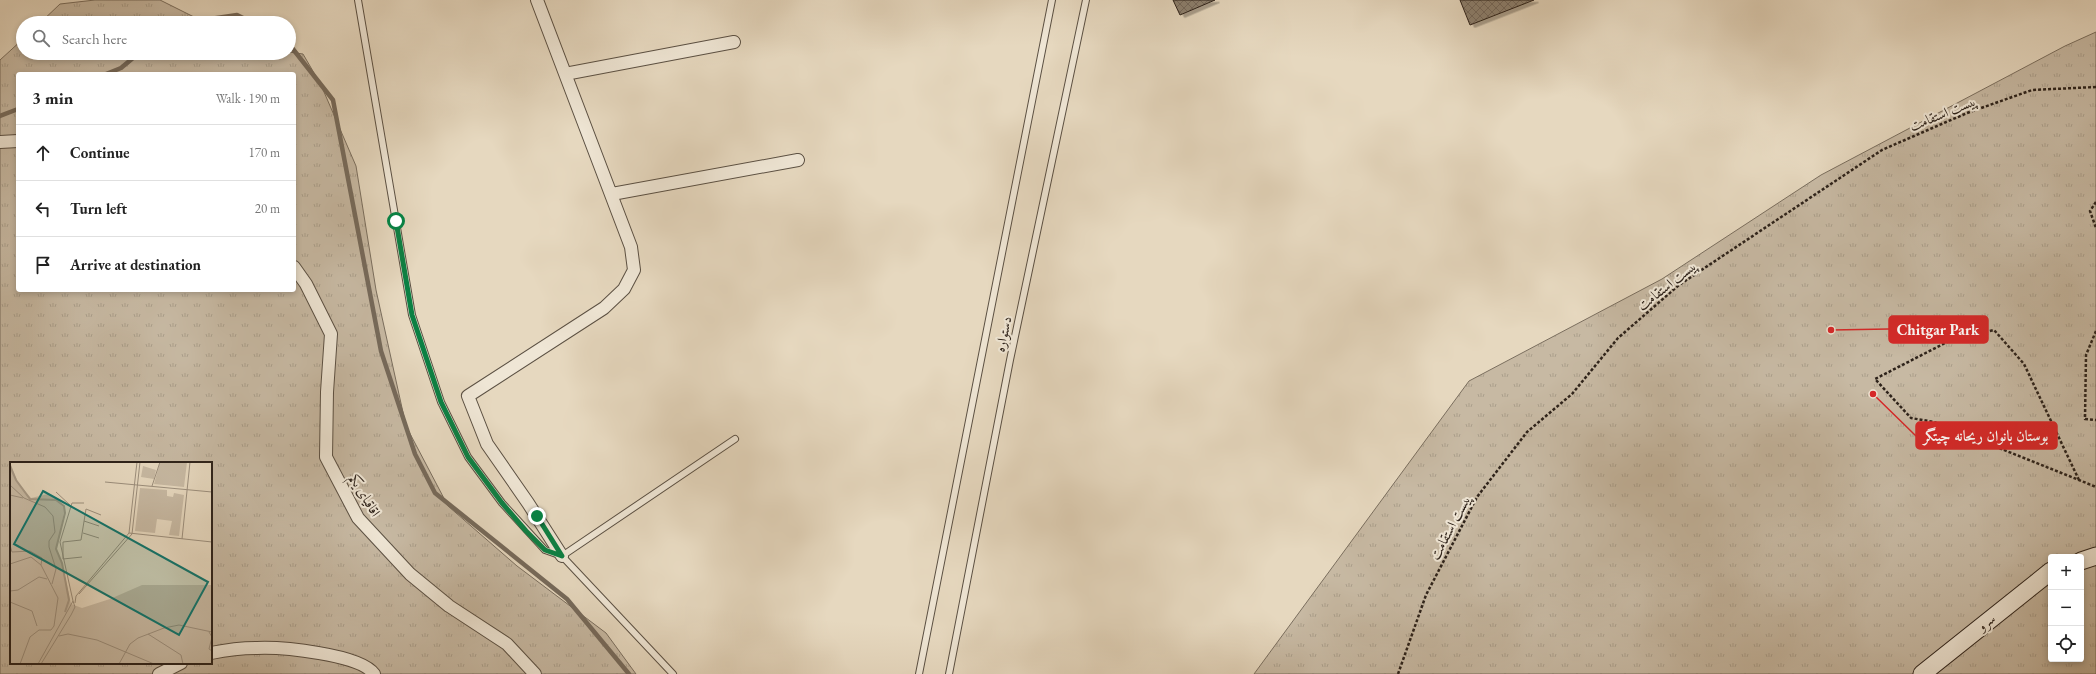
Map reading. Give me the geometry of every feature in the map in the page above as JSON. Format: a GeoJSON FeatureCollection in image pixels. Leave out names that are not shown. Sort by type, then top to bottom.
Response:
{"type":"FeatureCollection","features":[{"type":"Feature","properties":{"kind":"street"},"geometry":{"type":"LineString","coordinates":[[537,0],[612,194],[631,247],[634,270],[624,288],[604,308],[468,396],[487,444],[528,503],[562,556]]}},
{"type":"Feature","properties":{"kind":"street"},"geometry":{"type":"LineString","coordinates":[[565,74],[734,42]]}},
{"type":"Feature","properties":{"kind":"street"},"geometry":{"type":"LineString","coordinates":[[0,142],[16,141]]}},
{"type":"Feature","properties":{"kind":"street"},"geometry":{"type":"LineString","coordinates":[[612,194],[798,160]]}},
{"type":"Feature","properties":{"kind":"street","name":"اقاقیای یکم"},"geometry":{"type":"LineString","coordinates":[[296,270],[306,284],[331,334],[327,392],[326,457],[358,518],[410,574],[449,606],[507,644],[535,674]]}},
{"type":"Feature","properties":{"kind":"street"},"geometry":{"type":"LineString","coordinates":[[2084,560],[2096,556]]}},
{"type":"Feature","properties":{"kind":"street","name":"سرو"},"geometry":{"type":"LineString","coordinates":[[1922,674],[2048,573]]}},
{"type":"Feature","properties":{"kind":"street"},"geometry":{"type":"LineString","coordinates":[[212,653],[250,648],[282,649],[347,658],[374,674]]}},
{"type":"Feature","properties":{"kind":"street"},"geometry":{"type":"LineString","coordinates":[[159,674],[179,664]]}},
{"type":"Feature","properties":{"kind":"lane"},"geometry":{"type":"LineString","coordinates":[[919,674],[1052,0]]}},
{"type":"Feature","properties":{"kind":"lane","name":"دستواره"},"geometry":{"type":"LineString","coordinates":[[949,674],[1010,360],[1086,0]]}},
{"type":"Feature","properties":{"kind":"lane"},"geometry":{"type":"LineString","coordinates":[[356,1],[412,315],[441,402],[468,457],[502,503],[545,550],[562,556],[673,674]]}},
{"type":"Feature","properties":{"kind":"lane"},"geometry":{"type":"LineString","coordinates":[[562,556],[735,439]]}},
{"type":"Feature","properties":{"kind":"path","name":"پیست استقامت"},"geometry":{"type":"LineString","coordinates":[[1398,674],[1426,595],[1477,497],[1528,432],[1572,394],[1618,338],[1679,285],[1882,150],[1967,113],[2032,90],[2096,87]]}},
{"type":"Feature","properties":{"kind":"path"},"geometry":{"type":"LineString","coordinates":[[2096,202],[2090,211],[2096,228]]}},
{"type":"Feature","properties":{"kind":"path"},"geometry":{"type":"LineString","coordinates":[[2078,480],[2024,364],[1994,330],[1951,340],[1875,379],[1911,418],[1934,422],[2078,480],[2096,487]]}},
{"type":"Feature","properties":{"kind":"path"},"geometry":{"type":"LineString","coordinates":[[2096,331],[2086,355],[2085,419],[2096,420]]}},
{"type":"Feature","properties":{"kind":"green space"},"geometry":{"type":"Polygon","coordinates":[[[95,0],[160,0],[192,16],[47,16],[60,4],[95,0]]]}},
{"type":"Feature","properties":{"kind":"green space"},"geometry":{"type":"Polygon","coordinates":[[[2096,32],[2096,674],[1254,674],[1469,381],[1662,279],[1821,175],[2065,46],[2096,32]]]}},
{"type":"Feature","properties":{"kind":"green space"},"geometry":{"type":"Polygon","coordinates":[[[16,45],[16,60],[296,60],[296,53],[303,54],[321,85],[356,166],[376,290],[406,426],[448,506],[517,566],[606,633],[636,674],[0,674],[0,60],[16,45]]]}},
{"type":"Feature","properties":{"kind":"building"},"geometry":{"type":"Polygon","coordinates":[[[1173,0],[1215,0],[1180,15],[1173,0]]]}},
{"type":"Feature","properties":{"kind":"building"},"geometry":{"type":"Polygon","coordinates":[[[1460,0],[1534,0],[1470,25],[1460,0]]]}},
{"type":"Feature","properties":{"kind":"waterway"},"geometry":{"type":"LineString","coordinates":[[230,16],[239,16]]}},
{"type":"Feature","properties":{"kind":"waterway"},"geometry":{"type":"LineString","coordinates":[[296,53],[333,100],[381,351],[415,454],[435,493],[567,599],[629,674]]}},
{"type":"Feature","properties":{"kind":"waterway"},"geometry":{"type":"LineString","coordinates":[[111,72],[121,68],[131,60]]}},
{"type":"Feature","properties":{"kind":"waterway"},"geometry":{"type":"LineString","coordinates":[[0,116],[16,110]]}},
{"type":"Feature","properties":{"kind":"place","name":"Chitgar Park"},"geometry":{"type":"Point","coordinates":[1831,330]}},
{"type":"Feature","properties":{"kind":"place","name":"بوستان بانوان ریحانه چیتگر"},"geometry":{"type":"Point","coordinates":[1873,394]}},
{"type":"Feature","properties":{"kind":"route"},"geometry":{"type":"LineString","coordinates":[[396,221],[412,315],[441,402],[468,457],[502,503],[526,531],[545,550],[562,556],[537,516]]}}]}
